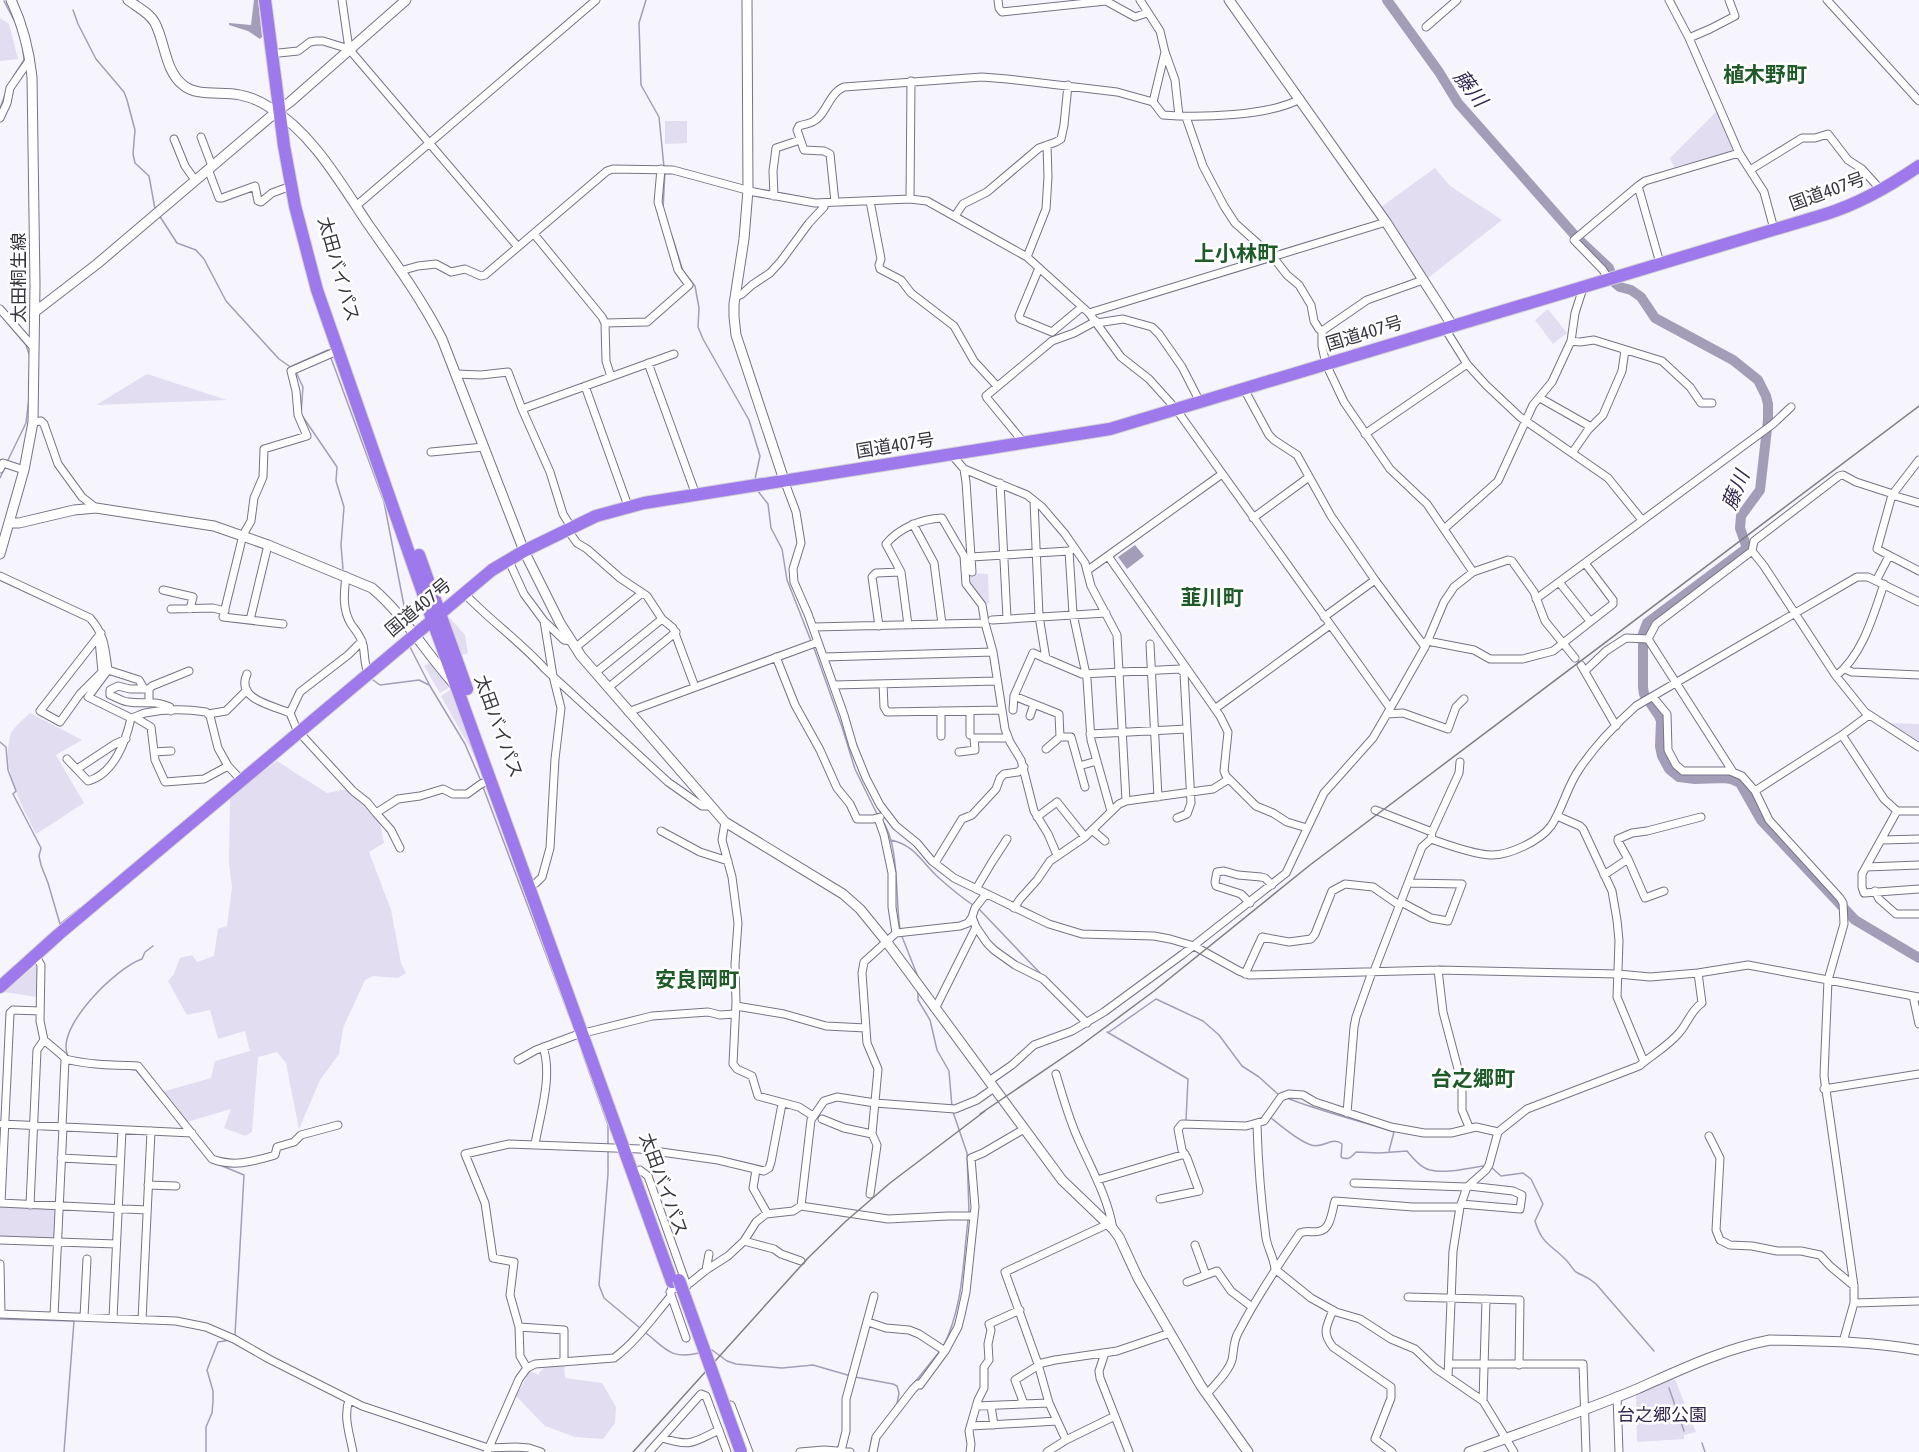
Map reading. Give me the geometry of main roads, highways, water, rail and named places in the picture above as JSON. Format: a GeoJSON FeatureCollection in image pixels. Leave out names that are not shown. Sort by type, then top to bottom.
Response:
{"type":"FeatureCollection","features":[{"type":"Feature","properties":{"kind":"highway","name":"太田バイパス"},"geometry":{"type":"LineString","coordinates":[[265,0],[291,186],[310,266],[337,351],[536,883],[586,1032]]}},
{"type":"Feature","properties":{"kind":"highway","name":"太田バイパス"},"geometry":{"type":"LineString","coordinates":[[273,0],[282,112],[302,205],[324,289],[436,616],[458,688],[635,1168],[683,1284],[741,1452]]}},
{"type":"Feature","properties":{"kind":"highway","name":"国道407号"},"geometry":{"type":"LineString","coordinates":[[0,987],[463,592],[508,559],[596,516],[628,506],[1110,429],[1843,208],[1881,190],[1919,166]]}},
{"type":"Feature","properties":{"kind":"highway","name":"太田バイパス"},"geometry":{"type":"LineString","coordinates":[[683,1284],[734,1452]]}},
{"type":"Feature","properties":{"kind":"waterway"},"geometry":{"type":"LineString","coordinates":[[646,0],[639,23],[641,85],[659,117],[664,167]]}},
{"type":"Feature","properties":{"kind":"waterway","name":"藤川"},"geometry":{"type":"LineString","coordinates":[[1387,0],[1439,72],[1458,103],[1578,239],[1609,268],[1615,283],[1641,297],[1655,318],[1733,360],[1758,380],[1766,396],[1768,420],[1760,490],[1741,516],[1740,528],[1747,548],[1647,623],[1643,634],[1644,694],[1661,721],[1660,746],[1669,769],[1679,777],[1724,778],[1740,783],[1761,820],[1855,920],[1919,958]]}},
{"type":"Feature","properties":{"kind":"waterway"},"geometry":{"type":"LineString","coordinates":[[4,1],[16,24]]}},
{"type":"Feature","properties":{"kind":"waterway"},"geometry":{"type":"LineString","coordinates":[[73,10],[96,59],[124,92],[135,130],[133,154],[135,163],[149,176],[155,209]]}},
{"type":"Feature","properties":{"kind":"waterway"},"geometry":{"type":"LineString","coordinates":[[13,77],[24,60],[23,49]]}},
{"type":"Feature","properties":{"kind":"waterway"},"geometry":{"type":"LineString","coordinates":[[0,108],[5,95]]}},
{"type":"Feature","properties":{"kind":"waterway"},"geometry":{"type":"LineString","coordinates":[[663,209],[665,171]]}},
{"type":"Feature","properties":{"kind":"waterway"},"geometry":{"type":"LineString","coordinates":[[159,215],[177,243],[196,250],[204,259],[226,301],[279,359],[292,368]]}},
{"type":"Feature","properties":{"kind":"waterway"},"geometry":{"type":"LineString","coordinates":[[672,236],[683,271],[695,286],[699,308],[698,327],[703,339],[749,420],[760,456],[755,479]]}},
{"type":"Feature","properties":{"kind":"waterway"},"geometry":{"type":"LineString","coordinates":[[4,319],[26,345],[29,354]]}},
{"type":"Feature","properties":{"kind":"waterway"},"geometry":{"type":"LineString","coordinates":[[292,366],[328,350]]}},
{"type":"Feature","properties":{"kind":"waterway"},"geometry":{"type":"LineString","coordinates":[[331,358],[384,502],[406,616]]}},
{"type":"Feature","properties":{"kind":"waterway"},"geometry":{"type":"LineString","coordinates":[[296,372],[303,387],[301,414],[337,467],[336,481],[344,507],[341,545],[343,569]]}},
{"type":"Feature","properties":{"kind":"waterway"},"geometry":{"type":"LineString","coordinates":[[8,460],[26,423],[29,398]]}},
{"type":"Feature","properties":{"kind":"waterway"},"geometry":{"type":"LineString","coordinates":[[0,478],[5,467]]}},
{"type":"Feature","properties":{"kind":"waterway"},"geometry":{"type":"LineString","coordinates":[[757,490],[768,504],[771,528],[782,549],[787,580],[811,641]]}},
{"type":"Feature","properties":{"kind":"waterway"},"geometry":{"type":"LineString","coordinates":[[409,645],[430,686],[465,744],[481,781]]}},
{"type":"Feature","properties":{"kind":"waterway"},"geometry":{"type":"LineString","coordinates":[[814,648],[855,769],[877,814]]}},
{"type":"Feature","properties":{"kind":"waterway"},"geometry":{"type":"LineString","coordinates":[[373,680],[380,685],[419,680],[429,685]]}},
{"type":"Feature","properties":{"kind":"waterway"},"geometry":{"type":"LineString","coordinates":[[0,742],[6,747],[8,770],[16,791],[13,794],[41,848],[39,856],[41,865],[60,924],[80,908]]}},
{"type":"Feature","properties":{"kind":"waterway"},"geometry":{"type":"LineString","coordinates":[[483,787],[570,1018]]}},
{"type":"Feature","properties":{"kind":"waterway"},"geometry":{"type":"LineString","coordinates":[[882,820],[892,843],[900,929]]}},
{"type":"Feature","properties":{"kind":"waterway"},"geometry":{"type":"LineString","coordinates":[[891,840],[912,850],[939,878],[973,905]]}},
{"type":"Feature","properties":{"kind":"waterway"},"geometry":{"type":"LineString","coordinates":[[979,909],[1040,973]]}},
{"type":"Feature","properties":{"kind":"waterway"},"geometry":{"type":"LineString","coordinates":[[901,934],[918,977]]}},
{"type":"Feature","properties":{"kind":"waterway"},"geometry":{"type":"LineString","coordinates":[[68,1056],[66,1044],[70,1030],[90,1000],[118,974],[142,959],[145,952],[153,946]]}},
{"type":"Feature","properties":{"kind":"waterway"},"geometry":{"type":"LineString","coordinates":[[918,990],[918,1000],[930,1020],[937,1050],[949,1071],[952,1107]]}},
{"type":"Feature","properties":{"kind":"waterway"},"geometry":{"type":"LineString","coordinates":[[1109,1032],[1156,999],[1203,1021],[1219,1035],[1242,1066],[1259,1077],[1279,1095]]}},
{"type":"Feature","properties":{"kind":"waterway"},"geometry":{"type":"LineString","coordinates":[[1107,1032],[1188,1079],[1186,1120]]}},
{"type":"Feature","properties":{"kind":"waterway"},"geometry":{"type":"LineString","coordinates":[[582,1052],[608,1125],[608,1145]]}},
{"type":"Feature","properties":{"kind":"waterway"},"geometry":{"type":"LineString","coordinates":[[128,1069],[136,1070],[162,1102]]}},
{"type":"Feature","properties":{"kind":"waterway"},"geometry":{"type":"LineString","coordinates":[[1287,1098],[1394,1132],[1389,1151]]}},
{"type":"Feature","properties":{"kind":"waterway"},"geometry":{"type":"LineString","coordinates":[[953,1112],[967,1153],[969,1212]]}},
{"type":"Feature","properties":{"kind":"waterway"},"geometry":{"type":"LineString","coordinates":[[1270,1117],[1295,1137],[1311,1145],[1335,1141],[1342,1144],[1341,1157],[1346,1159],[1356,1152],[1407,1151],[1420,1165],[1430,1170],[1450,1171],[1484,1166]]}},
{"type":"Feature","properties":{"kind":"waterway"},"geometry":{"type":"LineString","coordinates":[[608,1150],[599,1285],[604,1298],[640,1328]]}},
{"type":"Feature","properties":{"kind":"waterway"},"geometry":{"type":"LineString","coordinates":[[215,1163],[244,1175],[235,1335]]}},
{"type":"Feature","properties":{"kind":"waterway"},"geometry":{"type":"LineString","coordinates":[[1491,1167],[1501,1176],[1523,1173],[1531,1179],[1543,1204],[1535,1221],[1544,1240],[1576,1272],[1596,1284],[1654,1351]]}},
{"type":"Feature","properties":{"kind":"waterway"},"geometry":{"type":"LineString","coordinates":[[943,1347],[955,1317],[968,1220]]}},
{"type":"Feature","properties":{"kind":"waterway"},"geometry":{"type":"LineString","coordinates":[[0,1319],[74,1321],[64,1452]]}},
{"type":"Feature","properties":{"kind":"waterway"},"geometry":{"type":"LineString","coordinates":[[646,1333],[675,1354],[699,1353]]}},
{"type":"Feature","properties":{"kind":"waterway"},"geometry":{"type":"LineString","coordinates":[[206,1452],[206,1427],[212,1413],[213,1401],[213,1391],[207,1370],[218,1342],[230,1340]]}},
{"type":"Feature","properties":{"kind":"waterway"},"geometry":{"type":"LineString","coordinates":[[709,1350],[736,1364],[782,1368],[813,1365],[851,1376]]}},
{"type":"Feature","properties":{"kind":"waterway"},"geometry":{"type":"LineString","coordinates":[[915,1382],[940,1351]]}},
{"type":"Feature","properties":{"kind":"waterway"},"geometry":{"type":"LineString","coordinates":[[855,1377],[897,1386],[899,1393],[897,1404]]}},
{"type":"Feature","properties":{"kind":"waterway"},"geometry":{"type":"LineString","coordinates":[[1669,1388],[1684,1431]]}},
{"type":"Feature","properties":{"kind":"waterway"},"geometry":{"type":"LineString","coordinates":[[869,1452],[872,1438]]}},
{"type":"Feature","properties":{"kind":"waterway"},"geometry":{"type":"LineString","coordinates":[[1702,1443],[1705,1452]]}},
{"type":"Feature","properties":{"kind":"railway"},"geometry":{"type":"LineString","coordinates":[[980,1114],[1080,1046],[1154,991],[1310,865],[1919,406]]}},
{"type":"Feature","properties":{"kind":"railway"},"geometry":{"type":"LineString","coordinates":[[633,1452],[808,1258],[845,1222],[890,1183],[985,1111]]}},
{"type":"Feature","properties":{"kind":"district","name":"植木野町"},"geometry":{"type":"Point","coordinates":[1765,74]}},
{"type":"Feature","properties":{"kind":"district","name":"上小林町"},"geometry":{"type":"Point","coordinates":[1236,253]}},
{"type":"Feature","properties":{"kind":"district","name":"韮川町"},"geometry":{"type":"Point","coordinates":[1212,597]}},
{"type":"Feature","properties":{"kind":"district","name":"安良岡町"},"geometry":{"type":"Point","coordinates":[697,979]}},
{"type":"Feature","properties":{"kind":"district","name":"台之郷町"},"geometry":{"type":"Point","coordinates":[1473,1078]}},
{"type":"Feature","properties":{"kind":"park label","name":"台之郷公園"},"geometry":{"type":"Point","coordinates":[1662,1414]}}]}
